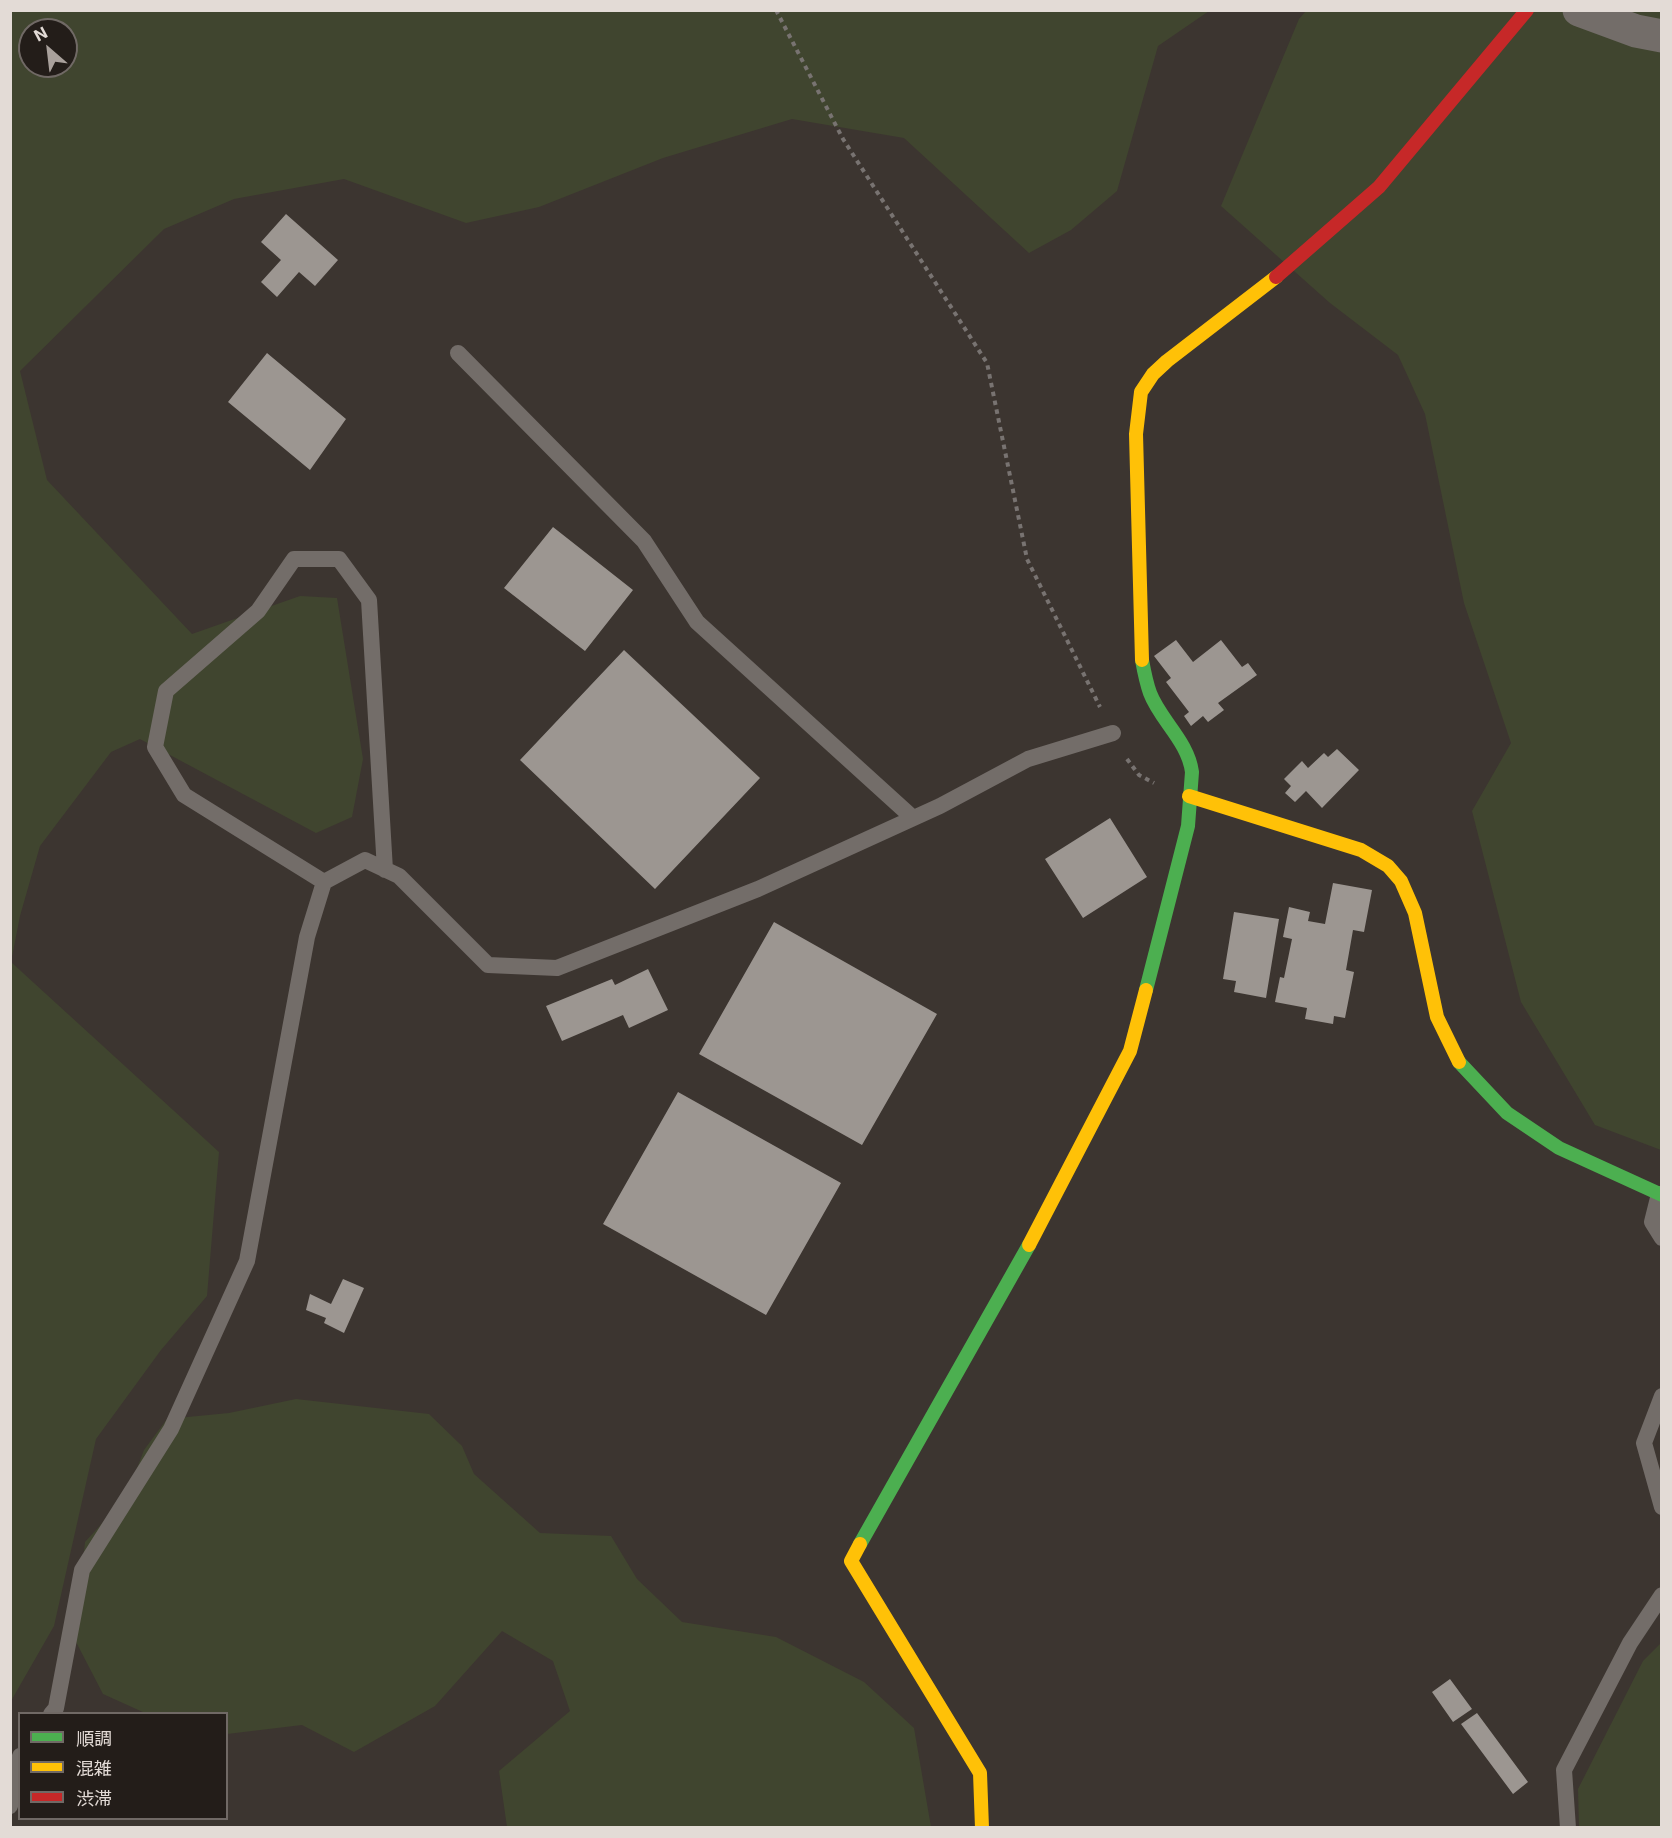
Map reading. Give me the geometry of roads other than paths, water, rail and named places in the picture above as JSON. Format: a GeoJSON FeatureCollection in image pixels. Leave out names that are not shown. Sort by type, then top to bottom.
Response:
{"type":"FeatureCollection","features":[{"type":"Feature","properties":{"kind":"street"},"geometry":{"type":"LineString","coordinates":[[982,1827],[980,1773],[851,1561],[1040,1225],[1130,1052],[1188,826],[1191,764],[1150,694],[1140,652],[1136,434],[1141,392],[1153,374],[1167,361],[1303,256],[1379,187],[1527,10]]}},
{"type":"Feature","properties":{"kind":"street"},"geometry":{"type":"LineString","coordinates":[[1579,10],[1618,26],[1662,36]]}},
{"type":"Feature","properties":{"kind":"street"},"geometry":{"type":"LineString","coordinates":[[1190,796],[1361,850],[1388,866],[1401,881],[1415,913],[1437,1017],[1462,1067],[1507,1113],[1559,1148],[1660,1194]]}},
{"type":"Feature","properties":{"kind":"lane"},"geometry":{"type":"LineString","coordinates":[[458,353],[644,541],[697,622],[913,818]]}},
{"type":"Feature","properties":{"kind":"lane"},"geometry":{"type":"LineString","coordinates":[[324,882],[184,795],[154,747],[166,691],[258,611],[294,559],[339,559],[369,600],[385,870]]}},
{"type":"Feature","properties":{"kind":"lane"},"geometry":{"type":"LineString","coordinates":[[52,1712],[56,1708],[82,1570],[171,1429],[247,1261],[307,937],[324,882],[365,860],[399,876],[488,965],[557,968],[758,889],[913,818],[1028,759],[1113,733]]}},
{"type":"Feature","properties":{"kind":"lane"},"geometry":{"type":"LineString","coordinates":[[1660,1194],[1652,1222],[1662,1238]]}},
{"type":"Feature","properties":{"kind":"lane"},"geometry":{"type":"LineString","coordinates":[[1662,1396],[1644,1443],[1662,1507]]}},
{"type":"Feature","properties":{"kind":"lane"},"geometry":{"type":"LineString","coordinates":[[1568,1827],[1564,1770],[1630,1643],[1662,1595]]}},
{"type":"Feature","properties":{"kind":"lane"},"geometry":{"type":"LineString","coordinates":[[10,1806],[18,1766]]}}]}
